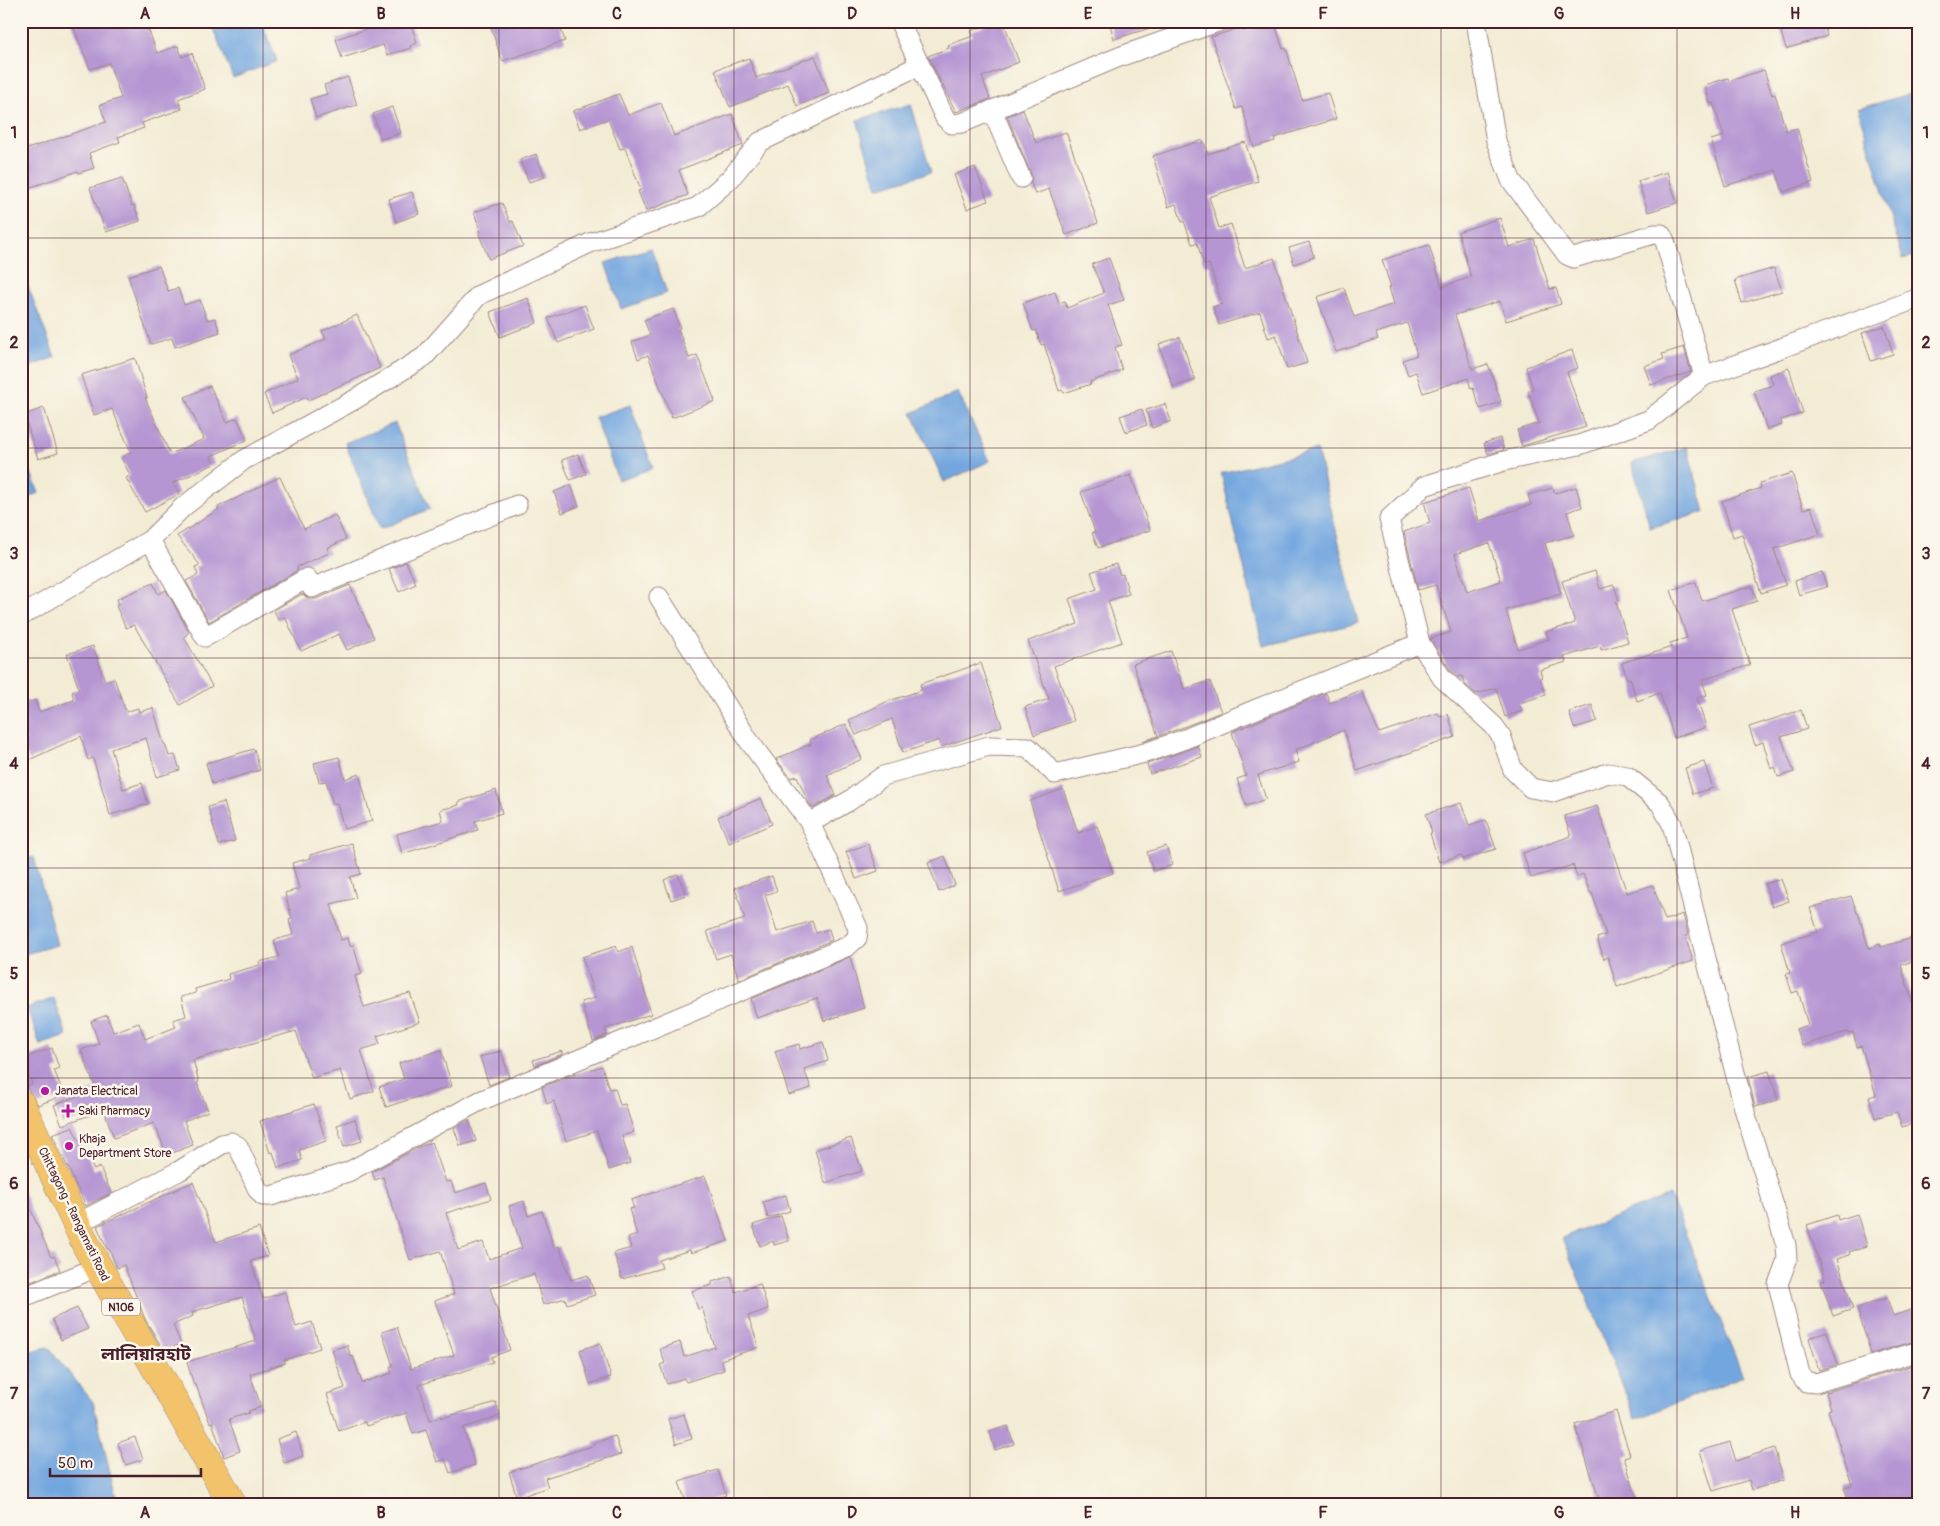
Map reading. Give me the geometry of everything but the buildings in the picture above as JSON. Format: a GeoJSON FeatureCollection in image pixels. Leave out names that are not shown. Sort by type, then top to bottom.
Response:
{"type":"FeatureCollection","features":[{"type":"Feature","properties":{"kind":"highway","name":"Chittagong - Rangamati Road"},"geometry":{"type":"LineString","coordinates":[[21,1104],[80,1250],[212,1505]]}},
{"type":"Feature","properties":{"kind":"highway","name":"Chittagong - Rangamati Road"},"geometry":{"type":"LineString","coordinates":[[21,1149],[233,1505]]}},
{"type":"Feature","properties":{"kind":"street"},"geometry":{"type":"LineString","coordinates":[[899,21],[945,118],[952,124],[962,123],[1119,57],[1220,21]]}},
{"type":"Feature","properties":{"kind":"street"},"geometry":{"type":"LineString","coordinates":[[1476,21],[1496,141],[1511,180],[1567,255],[1574,258],[1654,234],[1661,234],[1665,241],[1704,376]]}},
{"type":"Feature","properties":{"kind":"street"},"geometry":{"type":"LineString","coordinates":[[21,616],[150,540],[183,507],[244,460],[354,400],[424,358],[479,295],[590,244],[698,207],[730,179],[760,142],[920,65]]}},
{"type":"Feature","properties":{"kind":"street"},"geometry":{"type":"LineString","coordinates":[[992,110],[1020,178]]}},
{"type":"Feature","properties":{"kind":"street"},"geometry":{"type":"LineString","coordinates":[[1919,298],[1704,376],[1649,420],[1580,445],[1504,461],[1424,486],[1389,519],[1420,643],[1442,678],[1494,726],[1501,736],[1514,770],[1530,788],[1553,792],[1608,773],[1627,776],[1660,803],[1672,824],[1745,1112],[1786,1245],[1787,1260],[1778,1284],[1800,1374],[1806,1382],[1816,1383],[1919,1351]]}},
{"type":"Feature","properties":{"kind":"street"},"geometry":{"type":"LineString","coordinates":[[150,540],[205,637],[307,578],[312,588],[518,505]]}},
{"type":"Feature","properties":{"kind":"street"},"geometry":{"type":"LineString","coordinates":[[21,1298],[179,1171],[222,1144],[231,1142],[238,1146],[258,1190],[263,1196],[271,1196],[348,1172],[480,1101],[848,946],[857,938],[858,928],[810,823],[748,741],[659,597]]}},
{"type":"Feature","properties":{"kind":"street"},"geometry":{"type":"LineString","coordinates":[[810,823],[849,801],[883,776],[989,746],[1028,747],[1055,774],[1145,753],[1185,739],[1420,643]]}},
{"type":"Feature","properties":{"kind":"water"},"geometry":{"type":"Polygon","coordinates":[[[210,21],[261,21],[277,61],[233,78],[210,21]]]}},
{"type":"Feature","properties":{"kind":"water"},"geometry":{"type":"Polygon","coordinates":[[[1915,92],[1919,106],[1919,255],[1903,259],[1858,109],[1915,92]]]}},
{"type":"Feature","properties":{"kind":"water"},"geometry":{"type":"Polygon","coordinates":[[[911,104],[931,172],[877,188],[857,120],[911,104]]]}},
{"type":"Feature","properties":{"kind":"water"},"geometry":{"type":"Polygon","coordinates":[[[651,248],[667,293],[621,309],[605,263],[651,248]]]}},
{"type":"Feature","properties":{"kind":"water"},"geometry":{"type":"Polygon","coordinates":[[[21,268],[55,357],[21,370],[21,268]]]}},
{"type":"Feature","properties":{"kind":"water"},"geometry":{"type":"Polygon","coordinates":[[[958,392],[990,461],[944,482],[912,413],[958,392]]]}},
{"type":"Feature","properties":{"kind":"water"},"geometry":{"type":"Polygon","coordinates":[[[630,405],[653,468],[618,480],[595,417],[630,405]]]}},
{"type":"Feature","properties":{"kind":"water"},"geometry":{"type":"Polygon","coordinates":[[[395,423],[430,509],[380,529],[345,443],[395,423]]]}},
{"type":"Feature","properties":{"kind":"water"},"geometry":{"type":"Polygon","coordinates":[[[21,447],[39,493],[21,499],[21,447]]]}},
{"type":"Feature","properties":{"kind":"water"},"geometry":{"type":"Polygon","coordinates":[[[1687,447],[1705,512],[1650,528],[1632,463],[1687,447]]]}},
{"type":"Feature","properties":{"kind":"water"},"geometry":{"type":"Polygon","coordinates":[[[1317,450],[1358,623],[1263,646],[1221,473],[1317,450]]]}},
{"type":"Feature","properties":{"kind":"water"},"geometry":{"type":"Polygon","coordinates":[[[34,857],[57,945],[21,955],[21,860],[34,857]]]}},
{"type":"Feature","properties":{"kind":"water"},"geometry":{"type":"Polygon","coordinates":[[[54,998],[67,1036],[40,1045],[27,1008],[54,998]]]}},
{"type":"Feature","properties":{"kind":"water"},"geometry":{"type":"Polygon","coordinates":[[[1670,1195],[1743,1376],[1636,1419],[1562,1238],[1670,1195]]]}},
{"type":"Feature","properties":{"kind":"water"},"geometry":{"type":"Polygon","coordinates":[[[48,1347],[93,1402],[118,1505],[21,1505],[21,1353],[48,1347]]]}},
{"type":"Feature","properties":{"kind":"place","name":"Janata Electrical"},"geometry":{"type":"Point","coordinates":[45,1091]}},
{"type":"Feature","properties":{"kind":"place","name":"Saki Pharmacy"},"geometry":{"type":"Point","coordinates":[68,1111]}},
{"type":"Feature","properties":{"kind":"place","name":"Khaja Department Store"},"geometry":{"type":"Point","coordinates":[69,1146]}},
{"type":"Feature","properties":{"kind":"district","name":"লালিয়ারহাট"},"geometry":{"type":"Point","coordinates":[146,1354]}}]}
